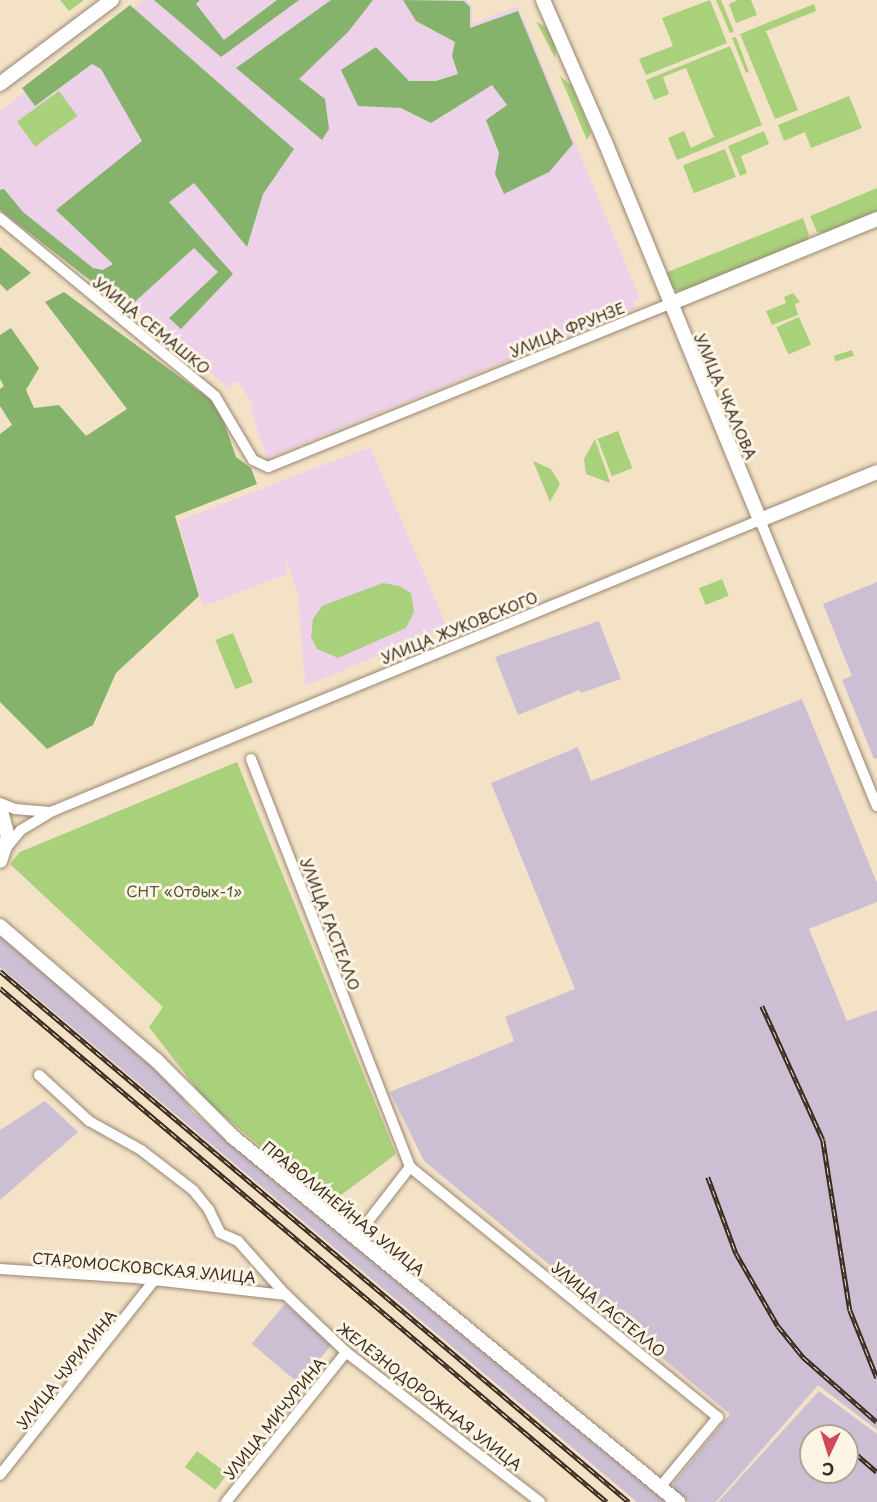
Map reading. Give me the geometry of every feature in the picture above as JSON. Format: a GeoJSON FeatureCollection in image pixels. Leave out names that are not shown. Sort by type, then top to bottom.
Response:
{"type":"FeatureCollection","features":[{"type":"Feature","properties":{"kind":"main road"},"geometry":{"type":"LineString","coordinates":[[0,84],[112,0]]}},
{"type":"Feature","properties":{"kind":"main road","name":"УЛИЦА ЧКАЛОВА"},"geometry":{"type":"LineString","coordinates":[[548,2],[669,304],[760,520]]}},
{"type":"Feature","properties":{"kind":"main road","name":"УЛИЦА ФРУНЗЕ"},"geometry":{"type":"LineString","coordinates":[[669,304],[877,219]]}},
{"type":"Feature","properties":{"kind":"main road","name":"УЛИЦА ЖУКОВСКОГО"},"geometry":{"type":"LineString","coordinates":[[760,520],[877,472]]}},
{"type":"Feature","properties":{"kind":"main road"},"geometry":{"type":"LineString","coordinates":[[0,805],[8,823],[6,848],[0,861]]}},
{"type":"Feature","properties":{"kind":"main road"},"geometry":{"type":"LineString","coordinates":[[0,912],[11,936]]}},
{"type":"Feature","properties":{"kind":"main road","name":"ПРАВОЛИНЕЙНАЯ УЛИЦА"},"geometry":{"type":"LineString","coordinates":[[0,926],[156,1060],[233,1137],[678,1502]]}},
{"type":"Feature","properties":{"kind":"street","name":"УЛИЦА СЕМАШКО"},"geometry":{"type":"LineString","coordinates":[[0,218],[215,396],[253,460],[268,467]]}},
{"type":"Feature","properties":{"kind":"street","name":"УЛИЦА ФРУНЗЕ"},"geometry":{"type":"LineString","coordinates":[[268,467],[669,304]]}},
{"type":"Feature","properties":{"kind":"street","name":"УЛИЦА ЧКАЛОВА"},"geometry":{"type":"LineString","coordinates":[[760,520],[877,806]]}},
{"type":"Feature","properties":{"kind":"street","name":"УЛИЦА ЖУКОВСКОГО"},"geometry":{"type":"LineString","coordinates":[[6,848],[21,830],[53,811],[760,520]]}},
{"type":"Feature","properties":{"kind":"street","name":"УЛИЦА ГАСТЕЛЛО"},"geometry":{"type":"LineString","coordinates":[[251,759],[410,1167],[718,1417],[660,1487]]}},
{"type":"Feature","properties":{"kind":"street"},"geometry":{"type":"LineString","coordinates":[[0,805],[15,809],[53,811]]}},
{"type":"Feature","properties":{"kind":"street","name":"ЖЕЛЕЗНОДОРОЖНАЯ УЛИЦА"},"geometry":{"type":"LineString","coordinates":[[39,1075],[89,1121],[141,1149],[193,1190],[209,1210],[220,1233],[238,1241],[286,1295],[345,1352],[540,1502]]}},
{"type":"Feature","properties":{"kind":"street"},"geometry":{"type":"LineString","coordinates":[[354,1238],[410,1167]]}},
{"type":"Feature","properties":{"kind":"street","name":"СТАРОМОСКОВСКАЯ УЛИЦА"},"geometry":{"type":"LineString","coordinates":[[0,1269],[154,1281],[286,1295]]}},
{"type":"Feature","properties":{"kind":"street","name":"УЛИЦА ЧУРИЛИНА"},"geometry":{"type":"LineString","coordinates":[[0,1474],[154,1281]]}},
{"type":"Feature","properties":{"kind":"street","name":"УЛИЦА МИЧУРИНА"},"geometry":{"type":"LineString","coordinates":[[226,1502],[345,1352]]}},
{"type":"Feature","properties":{"kind":"shaded area"},"geometry":{"type":"Polygon","coordinates":[[[144,0],[466,0],[472,5],[472,24],[518,6],[640,298],[633,301],[636,308],[267,458],[251,410],[253,405],[239,383],[233,382],[230,389],[0,196],[0,111],[144,0]]]}},
{"type":"Feature","properties":{"kind":"shaded area"},"geometry":{"type":"Polygon","coordinates":[[[370,447],[447,627],[305,686],[298,595],[285,556],[287,574],[203,606],[178,521],[370,447]]]}},
{"type":"Feature","properties":{"kind":"shaded area"},"geometry":{"type":"Polygon","coordinates":[[[877,582],[877,758],[874,759],[842,680],[852,676],[823,604],[877,582]]]}},
{"type":"Feature","properties":{"kind":"shaded area"},"geometry":{"type":"Polygon","coordinates":[[[599,621],[621,679],[581,693],[579,690],[518,715],[495,657],[599,621]]]}},
{"type":"Feature","properties":{"kind":"shaded area"},"geometry":{"type":"Polygon","coordinates":[[[802,699],[877,883],[877,902],[809,929],[847,1021],[877,1010],[877,1430],[818,1385],[716,1502],[690,1502],[676,1492],[673,1484],[730,1414],[424,1161],[390,1092],[514,1041],[505,1017],[575,989],[491,783],[578,747],[591,781],[802,699]]]}},
{"type":"Feature","properties":{"kind":"shaded area"},"geometry":{"type":"Polygon","coordinates":[[[0,936],[169,1077],[192,1111],[667,1502],[637,1502],[0,967],[0,936]]]}},
{"type":"Feature","properties":{"kind":"shaded area"},"geometry":{"type":"Polygon","coordinates":[[[45,1101],[78,1132],[0,1200],[0,1130],[45,1101]]]}},
{"type":"Feature","properties":{"kind":"shaded area"},"geometry":{"type":"Polygon","coordinates":[[[285,1304],[332,1344],[299,1384],[252,1344],[285,1304]]]}},
{"type":"Feature","properties":{"kind":"shaded area"},"geometry":{"type":"Polygon","coordinates":[[[819,1391],[877,1434],[877,1502],[718,1502],[819,1391]]]}},
{"type":"Feature","properties":{"kind":"green space"},"geometry":{"type":"Polygon","coordinates":[[[60,0],[84,0],[69,11],[60,0]]]}},
{"type":"Feature","properties":{"kind":"green space"},"geometry":{"type":"Polygon","coordinates":[[[154,0],[200,0],[196,4],[224,40],[277,0],[299,0],[221,57],[154,0]]]}},
{"type":"Feature","properties":{"kind":"green space"},"geometry":{"type":"Polygon","coordinates":[[[331,0],[373,0],[348,32],[299,79],[325,99],[329,129],[322,140],[236,68],[331,0]]]}},
{"type":"Feature","properties":{"kind":"green space"},"geometry":{"type":"Polygon","coordinates":[[[403,0],[464,1],[470,7],[470,28],[518,11],[573,144],[549,172],[504,194],[495,174],[499,153],[486,120],[507,105],[492,85],[431,123],[401,108],[358,106],[341,70],[376,47],[409,81],[436,81],[458,74],[452,56],[455,42],[416,21],[403,0]]]}},
{"type":"Feature","properties":{"kind":"green space"},"geometry":{"type":"Polygon","coordinates":[[[710,0],[727,43],[646,75],[639,59],[673,46],[662,18],[710,0]]]}},
{"type":"Feature","properties":{"kind":"green space"},"geometry":{"type":"Polygon","coordinates":[[[716,0],[721,0],[734,32],[730,33],[716,0]]]}},
{"type":"Feature","properties":{"kind":"green space"},"geometry":{"type":"Polygon","coordinates":[[[738,0],[751,0],[757,15],[736,23],[729,4],[738,0]]]}},
{"type":"Feature","properties":{"kind":"green space"},"geometry":{"type":"Polygon","coordinates":[[[814,4],[816,11],[766,31],[798,110],[775,119],[740,34],[814,4]]]}},
{"type":"Feature","properties":{"kind":"green space"},"geometry":{"type":"Polygon","coordinates":[[[130,5],[294,149],[263,194],[247,247],[194,183],[169,202],[233,274],[181,329],[169,318],[218,272],[194,248],[127,309],[0,210],[0,190],[4,189],[23,212],[93,268],[103,270],[113,264],[56,210],[142,141],[101,69],[92,64],[35,106],[22,88],[130,5]]]}},
{"type":"Feature","properties":{"kind":"green space"},"geometry":{"type":"Polygon","coordinates":[[[536,21],[547,28],[556,46],[555,58],[536,21]]]}},
{"type":"Feature","properties":{"kind":"green space"},"geometry":{"type":"Polygon","coordinates":[[[736,37],[749,72],[746,73],[732,38],[736,37]]]}},
{"type":"Feature","properties":{"kind":"green space"},"geometry":{"type":"Polygon","coordinates":[[[730,46],[762,125],[677,160],[668,138],[684,131],[691,148],[714,137],[686,68],[663,77],[669,94],[654,100],[646,80],[730,46]]]}},
{"type":"Feature","properties":{"kind":"green space"},"geometry":{"type":"Polygon","coordinates":[[[560,76],[572,86],[591,133],[587,140],[560,76]]]}},
{"type":"Feature","properties":{"kind":"green space"},"geometry":{"type":"Polygon","coordinates":[[[59,91],[77,116],[35,147],[17,122],[59,91]]]}},
{"type":"Feature","properties":{"kind":"green space"},"geometry":{"type":"Polygon","coordinates":[[[849,96],[862,128],[811,148],[805,132],[784,141],[778,125],[849,96]]]}},
{"type":"Feature","properties":{"kind":"green space"},"geometry":{"type":"Polygon","coordinates":[[[764,131],[769,144],[741,156],[747,173],[740,176],[728,146],[764,131]]]}},
{"type":"Feature","properties":{"kind":"green space"},"geometry":{"type":"Polygon","coordinates":[[[725,149],[736,177],[694,193],[683,165],[725,149]]]}},
{"type":"Feature","properties":{"kind":"green space"},"geometry":{"type":"Polygon","coordinates":[[[877,188],[877,214],[826,234],[817,232],[810,216],[877,188]]]}},
{"type":"Feature","properties":{"kind":"green space"},"geometry":{"type":"Polygon","coordinates":[[[803,218],[809,235],[807,241],[712,281],[680,291],[671,288],[665,273],[803,218]]]}},
{"type":"Feature","properties":{"kind":"green space"},"geometry":{"type":"Polygon","coordinates":[[[0,247],[31,273],[7,291],[0,284],[0,247]]]}},
{"type":"Feature","properties":{"kind":"green space"},"geometry":{"type":"Polygon","coordinates":[[[64,292],[218,405],[236,457],[251,468],[257,484],[175,516],[199,596],[116,673],[93,725],[47,749],[0,702],[0,434],[12,425],[0,406],[0,389],[4,386],[0,379],[0,335],[11,328],[39,368],[26,390],[34,408],[59,405],[86,436],[127,409],[45,302],[64,292]]]}},
{"type":"Feature","properties":{"kind":"green space"},"geometry":{"type":"Polygon","coordinates":[[[793,293],[800,302],[795,304],[798,315],[772,325],[766,311],[786,303],[784,297],[793,293]]]}},
{"type":"Feature","properties":{"kind":"green space"},"geometry":{"type":"Polygon","coordinates":[[[799,317],[811,344],[788,355],[776,327],[799,317]]]}},
{"type":"Feature","properties":{"kind":"green space"},"geometry":{"type":"Polygon","coordinates":[[[852,350],[854,356],[836,362],[834,356],[852,350]]]}},
{"type":"Feature","properties":{"kind":"green space"},"geometry":{"type":"Polygon","coordinates":[[[618,431],[632,468],[612,476],[597,439],[618,431]]]}},
{"type":"Feature","properties":{"kind":"green space"},"geometry":{"type":"Polygon","coordinates":[[[595,439],[610,483],[586,474],[584,459],[595,439]]]}},
{"type":"Feature","properties":{"kind":"green space"},"geometry":{"type":"Polygon","coordinates":[[[533,461],[551,469],[560,484],[550,502],[533,461]]]}},
{"type":"Feature","properties":{"kind":"green space"},"geometry":{"type":"Polygon","coordinates":[[[722,579],[729,596],[706,605],[699,588],[722,579]]]}},
{"type":"Feature","properties":{"kind":"green space"},"geometry":{"type":"Polygon","coordinates":[[[383,583],[399,586],[411,593],[414,612],[406,628],[338,658],[317,649],[311,637],[313,619],[322,606],[383,583]]]}},
{"type":"Feature","properties":{"kind":"green space"},"geometry":{"type":"Polygon","coordinates":[[[233,633],[253,682],[235,689],[215,640],[233,633]]]}},
{"type":"Feature","properties":{"kind":"green space","name":"СНТ «Отдых-1»"},"geometry":{"type":"Polygon","coordinates":[[[237,762],[396,1154],[329,1204],[206,1101],[149,1027],[163,1007],[10,864],[20,852],[237,762]]]}},
{"type":"Feature","properties":{"kind":"green space"},"geometry":{"type":"Polygon","coordinates":[[[197,1451],[227,1474],[215,1490],[185,1467],[197,1451]]]}},
{"type":"Feature","properties":{"kind":"railway"},"geometry":{"type":"LineString","coordinates":[[0,971],[629,1502]]}},
{"type":"Feature","properties":{"kind":"railway"},"geometry":{"type":"LineString","coordinates":[[0,988],[607,1502]]}},
{"type":"Feature","properties":{"kind":"railway"},"geometry":{"type":"LineString","coordinates":[[762,1006],[823,1140],[850,1310],[877,1378]]}},
{"type":"Feature","properties":{"kind":"railway"},"geometry":{"type":"LineString","coordinates":[[708,1177],[736,1253],[778,1326],[803,1357],[877,1422]]}},
{"type":"Feature","properties":{"kind":"railway"},"geometry":{"type":"LineString","coordinates":[[859,1456],[877,1472]]}}]}
